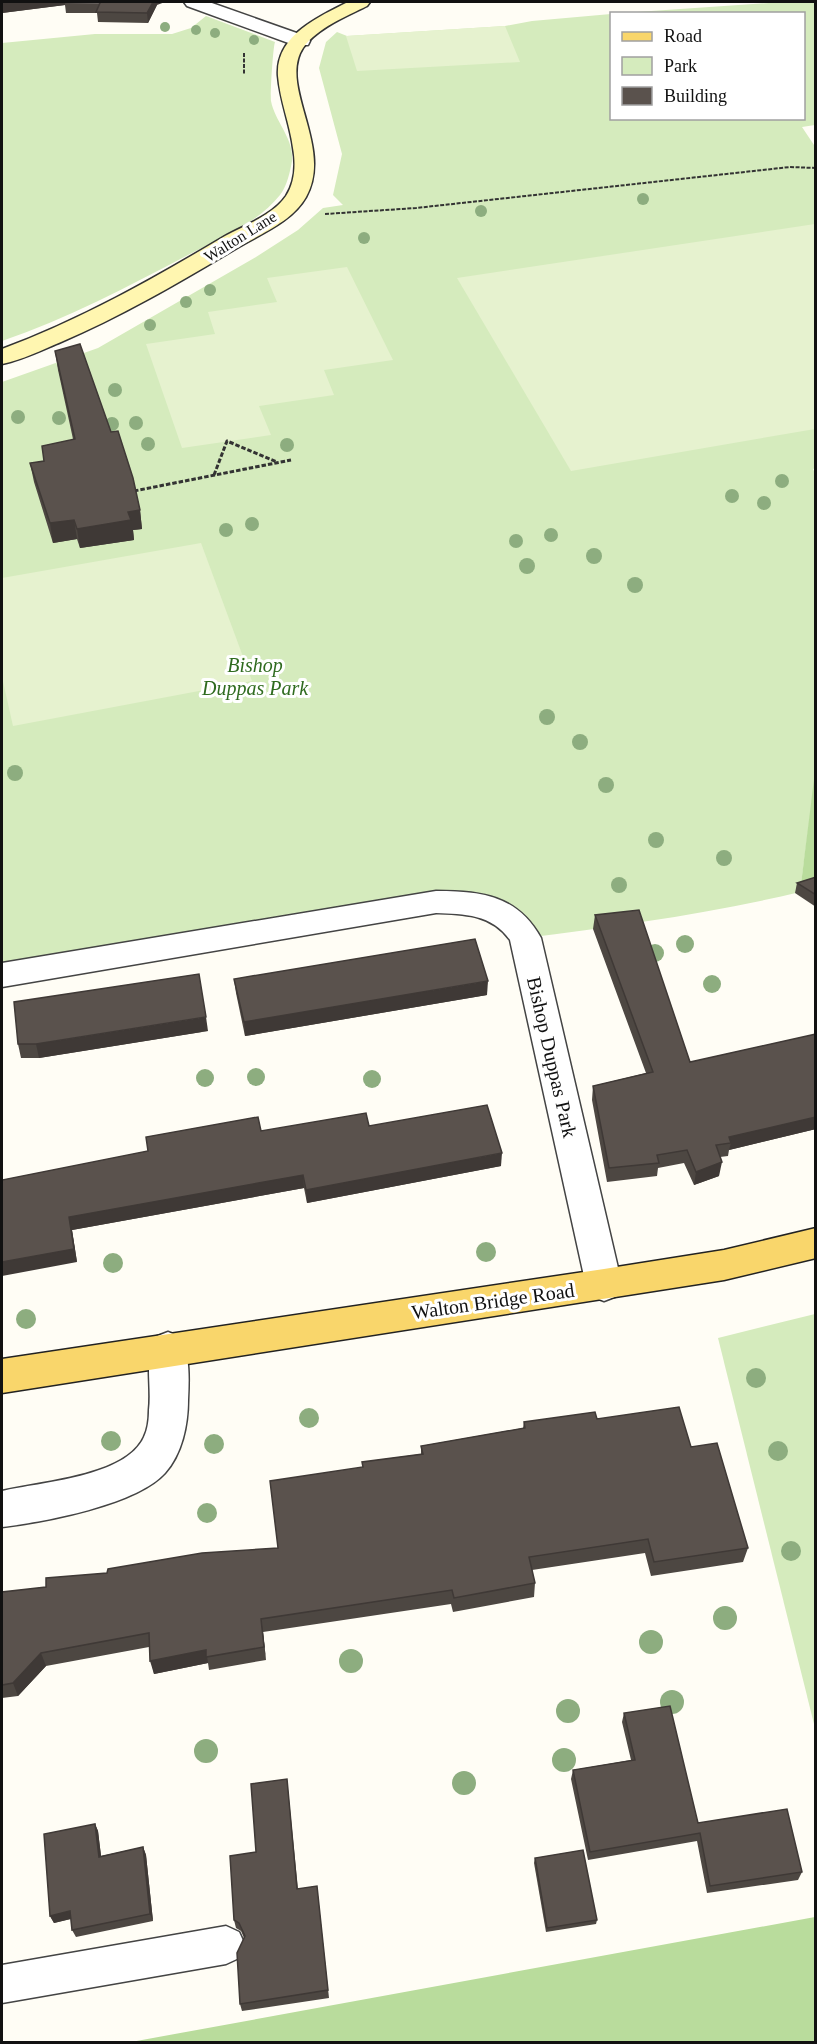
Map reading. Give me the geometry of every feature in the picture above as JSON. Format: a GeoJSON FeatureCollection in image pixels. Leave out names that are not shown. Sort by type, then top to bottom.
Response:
{"type":"FeatureCollection","features":[{"type":"Feature","properties":{"kind":"main road","name":"Walton Lane"},"geometry":{"type":"LineString","coordinates":[[2,357],[37,345],[171,279],[276,214],[296,197],[304,178],[305,141],[286,70],[293,49],[328,19],[361,2]]}},
{"type":"Feature","properties":{"kind":"main road","name":"Walton Bridge Road"},"geometry":{"type":"LineString","coordinates":[[2,1376],[168,1349],[604,1285],[724,1265],[816,1243]]}},
{"type":"Feature","properties":{"kind":"street"},"geometry":{"type":"LineString","coordinates":[[193,2],[301,40]]}},
{"type":"Feature","properties":{"kind":"street","name":"Bishop Duppas Park"},"geometry":{"type":"LineString","coordinates":[[2,975],[436,902],[470,902],[499,911],[518,925],[525,938],[604,1285]]}},
{"type":"Feature","properties":{"kind":"street"},"geometry":{"type":"LineString","coordinates":[[2,1509],[115,1484],[143,1468],[161,1447],[170,1410],[168,1349]]}},
{"type":"Feature","properties":{"kind":"lane"},"geometry":{"type":"LineString","coordinates":[[2,1984],[226,1945]]}},
{"type":"Feature","properties":{"kind":"path"},"geometry":{"type":"LineString","coordinates":[[323,214],[334,216],[416,208],[790,167],[816,168]]}},
{"type":"Feature","properties":{"kind":"path"},"geometry":{"type":"LineString","coordinates":[[214,475],[227,441],[278,462]]}},
{"type":"Feature","properties":{"kind":"path"},"geometry":{"type":"LineString","coordinates":[[134,491],[291,460]]}},
{"type":"Feature","properties":{"kind":"green space","name":"Bishop Duppas Park"},"geometry":{"type":"Polygon","coordinates":[[[782,2],[815,2],[815,125],[802,127],[816,148],[816,468],[813,469],[816,475],[816,771],[800,892],[697,913],[525,938],[518,925],[436,902],[2,975],[2,382],[98,348],[256,257],[298,230],[323,208],[343,205],[333,195],[342,154],[319,68],[326,42],[337,32],[347,36],[505,26],[532,21],[610,14],[610,120],[805,120],[805,12],[637,12],[782,2]]]}},
{"type":"Feature","properties":{"kind":"green space"},"geometry":{"type":"Polygon","coordinates":[[[206,16],[275,42],[271,101],[292,153],[289,174],[280,195],[261,214],[225,236],[96,302],[2,341],[2,43],[95,34],[172,34],[191,28],[206,16]]]}},
{"type":"Feature","properties":{"kind":"green space"},"geometry":{"type":"Polygon","coordinates":[[[505,26],[520,62],[357,71],[346,36],[505,26]]]}},
{"type":"Feature","properties":{"kind":"green space"},"geometry":{"type":"Polygon","coordinates":[[[815,224],[815,429],[571,471],[457,278],[815,224]]]}},
{"type":"Feature","properties":{"kind":"green space"},"geometry":{"type":"Polygon","coordinates":[[[347,267],[393,360],[324,370],[334,395],[259,406],[271,435],[182,448],[146,344],[215,334],[208,312],[277,302],[267,278],[347,267]]]}},
{"type":"Feature","properties":{"kind":"green space"},"geometry":{"type":"Polygon","coordinates":[[[201,543],[252,681],[13,726],[2,677],[2,578],[201,543]]]}},
{"type":"Feature","properties":{"kind":"green space"},"geometry":{"type":"Polygon","coordinates":[[[815,771],[815,887],[800,892],[815,771]]]}},
{"type":"Feature","properties":{"kind":"green space"},"geometry":{"type":"Polygon","coordinates":[[[816,1314],[815,1728],[718,1338],[816,1314]]]}},
{"type":"Feature","properties":{"kind":"green space"},"geometry":{"type":"Polygon","coordinates":[[[815,1917],[815,2042],[131,2042],[815,1917]]]}},
{"type":"Feature","properties":{"kind":"building"},"geometry":{"type":"Polygon","coordinates":[[[65,2],[153,2],[147,13],[96,12],[100,3],[65,2]]]}},
{"type":"Feature","properties":{"kind":"building"},"geometry":{"type":"Polygon","coordinates":[[[80,344],[111,432],[118,431],[133,478],[140,510],[128,512],[131,520],[77,529],[74,520],[50,523],[30,463],[44,461],[42,446],[75,439],[55,351],[80,344]]]}},
{"type":"Feature","properties":{"kind":"building"},"geometry":{"type":"Polygon","coordinates":[[[816,877],[816,895],[797,883],[816,877]]]}},
{"type":"Feature","properties":{"kind":"building"},"geometry":{"type":"Polygon","coordinates":[[[639,910],[690,1062],[816,1034],[816,1117],[729,1137],[731,1143],[716,1145],[722,1162],[696,1172],[687,1150],[657,1155],[659,1163],[609,1168],[593,1086],[653,1072],[595,915],[639,910]]]}},
{"type":"Feature","properties":{"kind":"building"},"geometry":{"type":"Polygon","coordinates":[[[475,939],[488,981],[244,1022],[234,979],[475,939]]]}},
{"type":"Feature","properties":{"kind":"building"},"geometry":{"type":"Polygon","coordinates":[[[199,974],[206,1017],[36,1044],[18,1044],[14,1002],[199,974]]]}},
{"type":"Feature","properties":{"kind":"building"},"geometry":{"type":"Polygon","coordinates":[[[487,1105],[502,1153],[306,1190],[303,1175],[69,1217],[74,1249],[2,1262],[2,1180],[148,1151],[146,1137],[258,1117],[261,1131],[366,1113],[369,1126],[487,1105]]]}},
{"type":"Feature","properties":{"kind":"building"},"geometry":{"type":"Polygon","coordinates":[[[679,1407],[691,1447],[717,1443],[748,1548],[654,1562],[648,1539],[529,1557],[535,1583],[454,1598],[452,1590],[261,1619],[264,1647],[206,1657],[206,1650],[150,1661],[149,1633],[41,1653],[13,1683],[2,1685],[2,1592],[46,1587],[46,1578],[107,1573],[108,1569],[202,1553],[278,1548],[270,1481],[363,1467],[362,1462],[423,1454],[421,1446],[525,1428],[524,1422],[595,1412],[597,1419],[679,1407]]]}},
{"type":"Feature","properties":{"kind":"building"},"geometry":{"type":"Polygon","coordinates":[[[670,1706],[698,1823],[787,1809],[802,1872],[710,1886],[700,1833],[590,1852],[573,1770],[635,1760],[624,1713],[670,1706]]]}},
{"type":"Feature","properties":{"kind":"building"},"geometry":{"type":"Polygon","coordinates":[[[287,1779],[297,1889],[317,1886],[328,1990],[240,2004],[237,1953],[245,1936],[239,1923],[234,1920],[230,1856],[256,1852],[251,1784],[287,1779]]]}},
{"type":"Feature","properties":{"kind":"building"},"geometry":{"type":"Polygon","coordinates":[[[95,1824],[99,1857],[143,1847],[150,1914],[72,1930],[70,1911],[50,1916],[44,1834],[95,1824]]]}},
{"type":"Feature","properties":{"kind":"building"},"geometry":{"type":"Polygon","coordinates":[[[583,1850],[597,1920],[547,1928],[535,1858],[583,1850]]]}}]}
